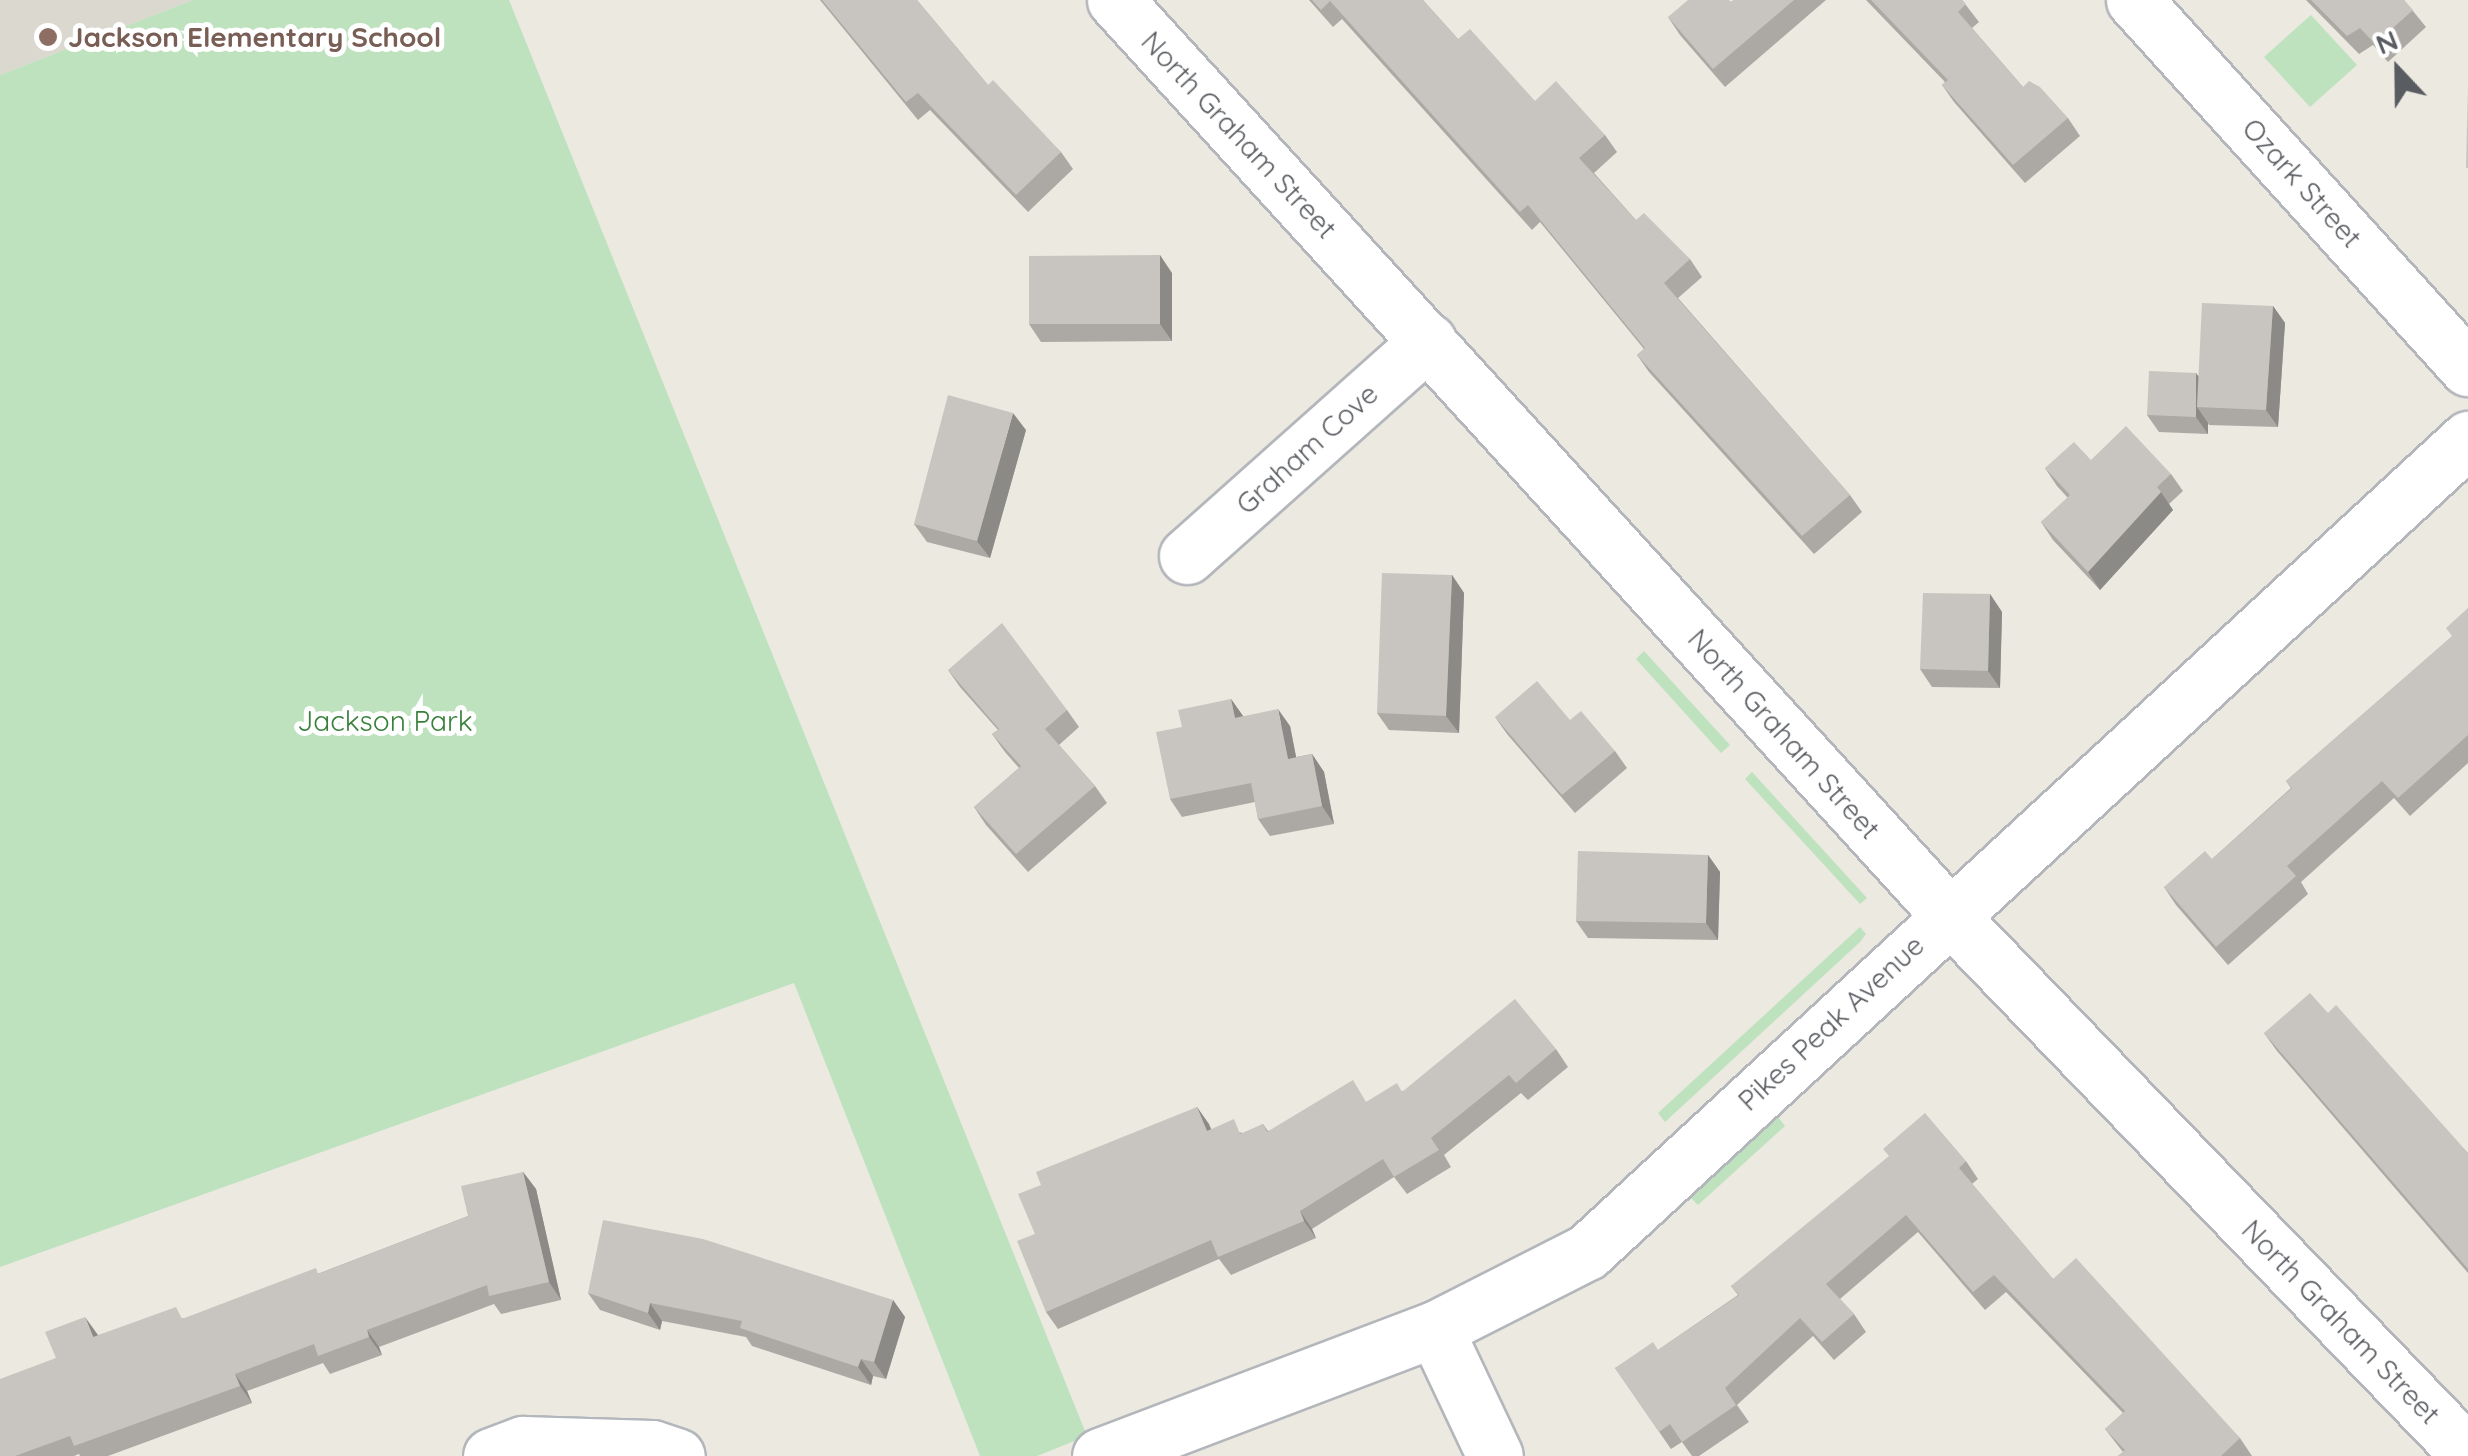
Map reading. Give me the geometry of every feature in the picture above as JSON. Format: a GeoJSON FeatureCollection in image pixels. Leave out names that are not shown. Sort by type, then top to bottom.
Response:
{"type":"FeatureCollection","features":[{"type":"Feature","properties":{"kind":"street","name":"North Graham Street"},"geometry":{"type":"LineString","coordinates":[[1115,0],[1948,914],[2468,1454]]}},
{"type":"Feature","properties":{"kind":"street","name":"Ozark Street"},"geometry":{"type":"LineString","coordinates":[[2134,0],[2468,368]]}},
{"type":"Feature","properties":{"kind":"street","name":"Graham Cove"},"geometry":{"type":"LineString","coordinates":[[1187,556],[1428,341]]}},
{"type":"Feature","properties":{"kind":"street","name":"Pikes Peak Avenue"},"geometry":{"type":"LineString","coordinates":[[1100,1456],[1435,1329],[1586,1252],[1948,914],[2468,440]]}},
{"type":"Feature","properties":{"kind":"street"},"geometry":{"type":"LineString","coordinates":[[1435,1329],[1495,1456]]}},
{"type":"Feature","properties":{"kind":"street"},"geometry":{"type":"LineString","coordinates":[[491,1456],[523,1444],[652,1448],[676,1456]]}},
{"type":"Feature","properties":{"kind":"shaded area","name":"Jackson Elementary School"},"geometry":{"type":"Polygon","coordinates":[[[0,0],[193,0],[0,75],[0,0]]]}},
{"type":"Feature","properties":{"kind":"green space","name":"Jackson Park"},"geometry":{"type":"Polygon","coordinates":[[[193,0],[509,0],[1087,1436],[1037,1456],[980,1456],[794,983],[0,1267],[0,75],[193,0]]]}},
{"type":"Feature","properties":{"kind":"green space"},"geometry":{"type":"Polygon","coordinates":[[[2311,15],[2357,65],[2310,107],[2264,57],[2311,15]]]}},
{"type":"Feature","properties":{"kind":"green space"},"geometry":{"type":"Polygon","coordinates":[[[1644,651],[1730,745],[1721,753],[1636,659],[1644,651]]]}},
{"type":"Feature","properties":{"kind":"green space"},"geometry":{"type":"Polygon","coordinates":[[[1752,772],[1867,898],[1860,904],[1745,779],[1752,772]]]}},
{"type":"Feature","properties":{"kind":"green space"},"geometry":{"type":"Polygon","coordinates":[[[1860,927],[1866,934],[1860,942],[1665,1122],[1658,1113],[1860,927]]]}},
{"type":"Feature","properties":{"kind":"green space"},"geometry":{"type":"Polygon","coordinates":[[[1778,1117],[1785,1126],[1698,1205],[1690,1197],[1778,1117]]]}},
{"type":"Feature","properties":{"kind":"building"},"geometry":{"type":"Polygon","coordinates":[[[822,0],[917,0],[988,85],[993,80],[1061,152],[1016,195],[918,93],[906,102],[822,0]]]}},
{"type":"Feature","properties":{"kind":"building"},"geometry":{"type":"Polygon","coordinates":[[[1312,0],[1423,0],[1458,39],[1470,29],[1535,101],[1556,81],[1605,135],[1579,158],[1636,220],[1644,213],[1690,259],[1664,283],[1850,495],[1802,536],[1637,355],[1645,348],[1528,205],[1520,212],[1330,1],[1321,10],[1312,0]]]}},
{"type":"Feature","properties":{"kind":"building"},"geometry":{"type":"Polygon","coordinates":[[[1688,0],[1794,0],[1713,69],[1668,17],[1688,0]]]}},
{"type":"Feature","properties":{"kind":"building"},"geometry":{"type":"Polygon","coordinates":[[[1871,0],[1962,0],[1966,4],[1958,12],[2023,87],[2029,81],[2040,87],[2068,118],[2013,165],[1942,85],[1948,80],[1871,0]]]}},
{"type":"Feature","properties":{"kind":"building"},"geometry":{"type":"Polygon","coordinates":[[[2311,0],[2404,0],[2413,10],[2375,44],[2360,28],[2347,36],[2311,0]]]}},
{"type":"Feature","properties":{"kind":"building"},"geometry":{"type":"Polygon","coordinates":[[[2468,85],[2468,168],[2466,168],[2468,85]]]}},
{"type":"Feature","properties":{"kind":"building"},"geometry":{"type":"Polygon","coordinates":[[[1160,255],[1160,324],[1029,324],[1029,256],[1160,255]]]}},
{"type":"Feature","properties":{"kind":"building"},"geometry":{"type":"Polygon","coordinates":[[[2202,303],[2273,306],[2266,410],[2197,407],[2202,303]]]}},
{"type":"Feature","properties":{"kind":"building"},"geometry":{"type":"Polygon","coordinates":[[[2149,371],[2196,373],[2196,417],[2147,415],[2149,371]]]}},
{"type":"Feature","properties":{"kind":"building"},"geometry":{"type":"Polygon","coordinates":[[[948,395],[1013,413],[977,541],[914,524],[948,395]]]}},
{"type":"Feature","properties":{"kind":"building"},"geometry":{"type":"Polygon","coordinates":[[[2126,426],[2171,474],[2157,487],[2161,492],[2088,572],[2041,522],[2070,495],[2045,468],[2074,442],[2091,460],[2126,426]]]}},
{"type":"Feature","properties":{"kind":"building"},"geometry":{"type":"Polygon","coordinates":[[[1382,573],[1452,575],[1446,716],[1377,713],[1382,573]]]}},
{"type":"Feature","properties":{"kind":"building"},"geometry":{"type":"Polygon","coordinates":[[[1923,593],[1990,594],[1988,671],[1920,669],[1923,593]]]}},
{"type":"Feature","properties":{"kind":"building"},"geometry":{"type":"Polygon","coordinates":[[[2468,608],[2468,735],[2398,798],[2382,781],[2287,866],[2296,876],[2216,947],[2164,887],[2205,851],[2212,859],[2292,788],[2286,781],[2452,636],[2446,628],[2468,608]]]}},
{"type":"Feature","properties":{"kind":"building"},"geometry":{"type":"Polygon","coordinates":[[[1002,623],[1067,710],[1045,729],[1095,786],[1016,854],[974,807],[1021,766],[992,734],[999,729],[948,670],[1002,623]]]}},
{"type":"Feature","properties":{"kind":"building"},"geometry":{"type":"Polygon","coordinates":[[[1537,681],[1570,720],[1581,711],[1615,751],[1562,795],[1495,717],[1537,681]]]}},
{"type":"Feature","properties":{"kind":"building"},"geometry":{"type":"Polygon","coordinates":[[[1231,699],[1235,718],[1278,709],[1288,759],[1312,754],[1322,806],[1258,819],[1251,783],[1170,799],[1156,732],[1182,727],[1178,710],[1231,699]]]}},
{"type":"Feature","properties":{"kind":"building"},"geometry":{"type":"Polygon","coordinates":[[[1578,851],[1708,855],[1706,923],[1576,921],[1578,851]]]}},
{"type":"Feature","properties":{"kind":"building"},"geometry":{"type":"Polygon","coordinates":[[[2310,993],[2328,1013],[2336,1005],[2468,1153],[2468,1269],[2264,1033],[2310,993]]]}},
{"type":"Feature","properties":{"kind":"building"},"geometry":{"type":"Polygon","coordinates":[[[1515,999],[1556,1049],[1516,1083],[1509,1075],[1431,1138],[1439,1150],[1394,1177],[1383,1159],[1300,1211],[1304,1221],[1218,1257],[1211,1240],[1046,1312],[1017,1241],[1035,1234],[1018,1194],[1041,1185],[1036,1172],[1197,1107],[1207,1131],[1234,1119],[1240,1134],[1263,1124],[1267,1132],[1353,1080],[1366,1102],[1397,1083],[1402,1092],[1515,999]]]}},
{"type":"Feature","properties":{"kind":"building"},"geometry":{"type":"Polygon","coordinates":[[[1925,1113],[1966,1161],[1959,1168],[2053,1279],[2076,1258],[2240,1438],[2221,1456],[2118,1456],[2125,1450],[2105,1429],[2125,1411],[1994,1275],[1973,1292],[1906,1215],[1826,1284],[1854,1314],[1822,1342],[1800,1318],[1725,1388],[1736,1405],[1682,1442],[1670,1424],[1659,1432],[1615,1368],[1653,1342],[1658,1350],[1739,1295],[1731,1286],[1889,1156],[1883,1149],[1925,1113]]]}},
{"type":"Feature","properties":{"kind":"building"},"geometry":{"type":"Polygon","coordinates":[[[523,1172],[549,1282],[489,1296],[487,1285],[367,1330],[369,1337],[318,1356],[314,1344],[235,1374],[240,1386],[74,1446],[70,1436],[15,1456],[0,1456],[0,1379],[56,1358],[45,1332],[85,1317],[93,1337],[176,1307],[182,1319],[316,1268],[318,1274],[468,1216],[461,1186],[523,1172]]]}},
{"type":"Feature","properties":{"kind":"building"},"geometry":{"type":"Polygon","coordinates":[[[603,1220],[703,1239],[893,1300],[874,1362],[861,1359],[858,1367],[740,1328],[742,1321],[650,1303],[648,1313],[588,1293],[603,1220]]]}},
{"type":"Feature","properties":{"kind":"place","name":"Jackson Elementary School"},"geometry":{"type":"Point","coordinates":[48,37]}}]}
